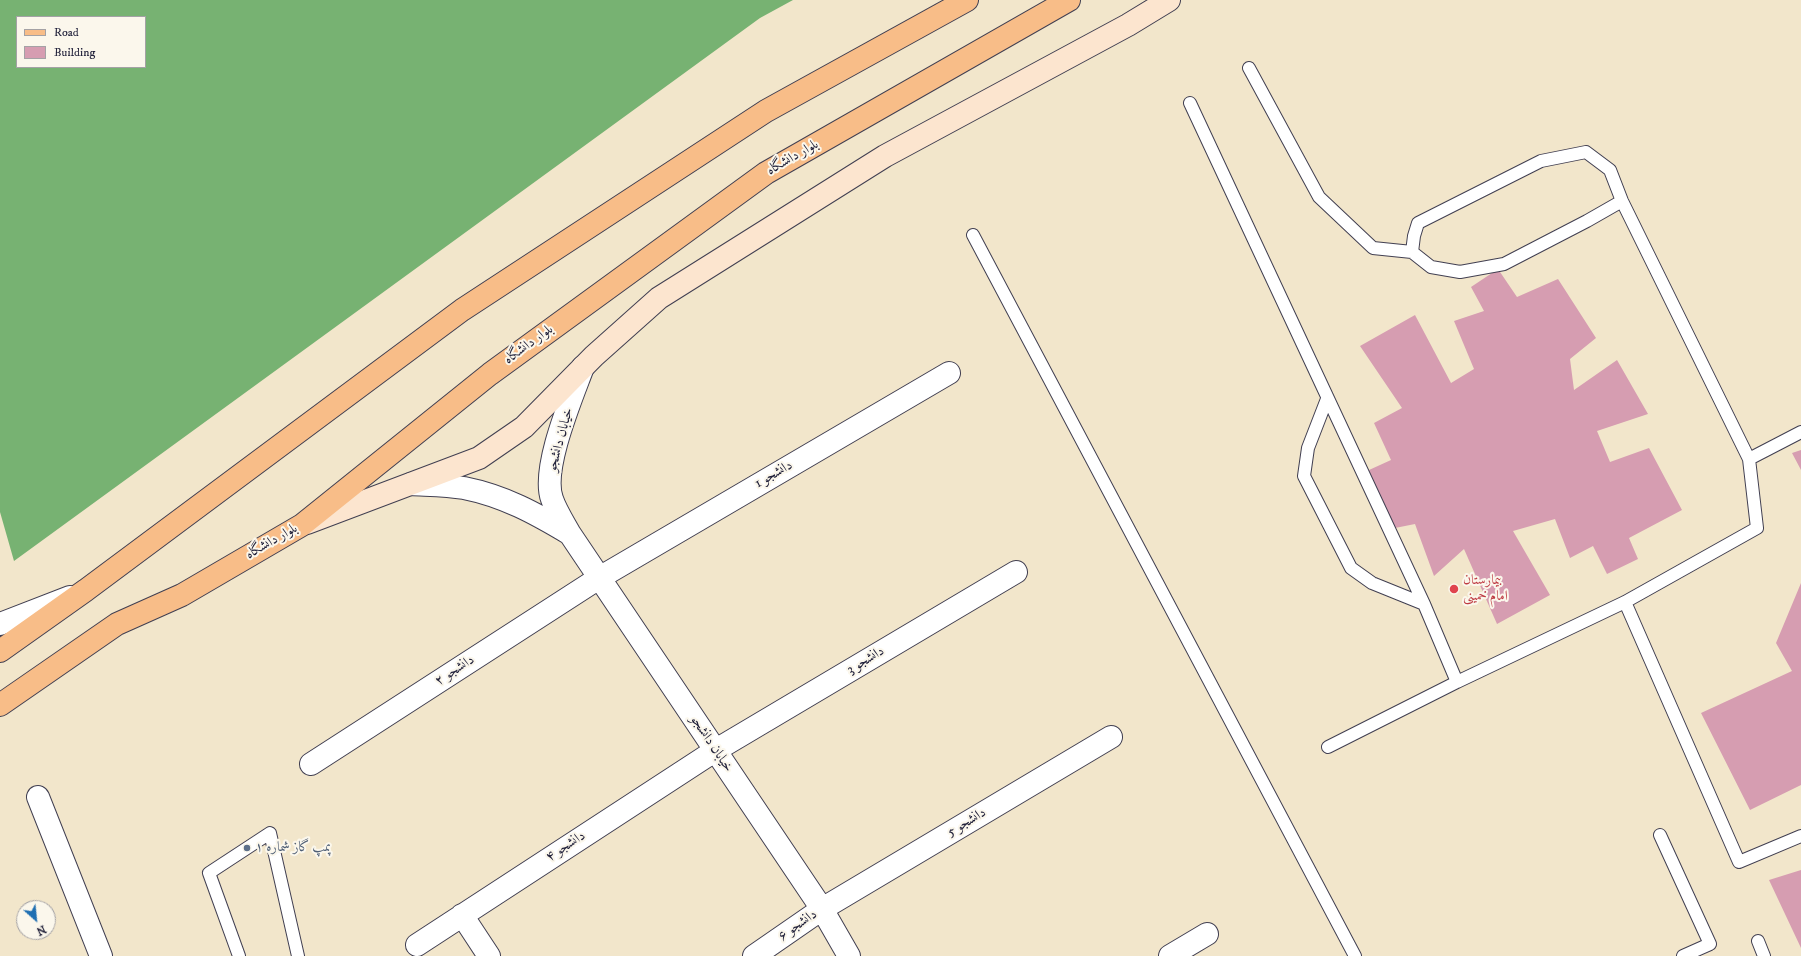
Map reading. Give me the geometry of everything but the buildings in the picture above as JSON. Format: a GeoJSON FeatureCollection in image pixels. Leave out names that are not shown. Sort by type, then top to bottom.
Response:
{"type":"FeatureCollection","features":[{"type":"Feature","properties":{"kind":"main road"},"geometry":{"type":"LineString","coordinates":[[0,651],[86,590],[462,310],[766,111],[967,0]]}},
{"type":"Feature","properties":{"kind":"main road","name":"بلوار دانشگاه"},"geometry":{"type":"LineString","coordinates":[[0,705],[117,624],[182,595],[302,525],[490,374],[766,173],[1069,0]]}},
{"type":"Feature","properties":{"kind":"main road"},"geometry":{"type":"LineString","coordinates":[[302,525],[411,484],[436,473],[480,458],[524,427],[584,367],[659,298],[885,156],[1128,25],[1169,0]]}},
{"type":"Feature","properties":{"kind":"street","name":"خیابان دانشجو"},"geometry":{"type":"LineString","coordinates":[[584,367],[558,437],[550,470],[551,498],[570,534],[822,909],[849,956]]}},
{"type":"Feature","properties":{"kind":"street","name":"دانشجو 1"},"geometry":{"type":"LineString","coordinates":[[600,578],[949,373]]}},
{"type":"Feature","properties":{"kind":"street","name":"خیابان دانشجو"},"geometry":{"type":"LineString","coordinates":[[411,484],[462,488],[498,497],[534,512],[570,534]]}},
{"type":"Feature","properties":{"kind":"street","name":"دانشجو 3"},"geometry":{"type":"LineString","coordinates":[[716,750],[1016,572]]}},
{"type":"Feature","properties":{"kind":"street","name":"دانشجو ۲"},"geometry":{"type":"LineString","coordinates":[[311,764],[600,578]]}},
{"type":"Feature","properties":{"kind":"street"},"geometry":{"type":"LineString","coordinates":[[0,624],[86,590]]}},
{"type":"Feature","properties":{"kind":"street","name":"دانشجو 5"},"geometry":{"type":"LineString","coordinates":[[822,909],[1111,737]]}},
{"type":"Feature","properties":{"kind":"street","name":"دانشجو ۴"},"geometry":{"type":"LineString","coordinates":[[417,945],[716,750]]}},
{"type":"Feature","properties":{"kind":"street"},"geometry":{"type":"LineString","coordinates":[[38,797],[101,956]]}},
{"type":"Feature","properties":{"kind":"street","name":"دانشجو ۶"},"geometry":{"type":"LineString","coordinates":[[754,956],[822,909]]}},
{"type":"Feature","properties":{"kind":"street"},"geometry":{"type":"LineString","coordinates":[[462,915],[488,956]]}},
{"type":"Feature","properties":{"kind":"street"},"geometry":{"type":"LineString","coordinates":[[1170,956],[1207,934]]}},
{"type":"Feature","properties":{"kind":"lane"},"geometry":{"type":"LineString","coordinates":[[1249,68],[1319,197],[1373,248],[1412,252],[1431,267],[1460,272],[1504,264],[1622,201]]}},
{"type":"Feature","properties":{"kind":"lane"},"geometry":{"type":"LineString","coordinates":[[1190,103],[1424,604],[1457,682]]}},
{"type":"Feature","properties":{"kind":"lane"},"geometry":{"type":"LineString","coordinates":[[1328,747],[1457,682],[1625,602],[1757,528],[1749,459],[1622,201],[1610,170],[1586,152],[1541,161],[1418,223],[1414,236],[1412,252]]}},
{"type":"Feature","properties":{"kind":"lane"},"geometry":{"type":"LineString","coordinates":[[973,235],[1355,956]]}},
{"type":"Feature","properties":{"kind":"lane"},"geometry":{"type":"LineString","coordinates":[[1327,399],[1308,448],[1304,476],[1351,568],[1372,583],[1424,604]]}},
{"type":"Feature","properties":{"kind":"lane"},"geometry":{"type":"LineString","coordinates":[[1749,459],[1801,432]]}},
{"type":"Feature","properties":{"kind":"lane"},"geometry":{"type":"LineString","coordinates":[[1625,602],[1739,862],[1801,836]]}},
{"type":"Feature","properties":{"kind":"lane"},"geometry":{"type":"LineString","coordinates":[[239,956],[209,873],[270,833],[298,956]]}},
{"type":"Feature","properties":{"kind":"lane"},"geometry":{"type":"LineString","coordinates":[[1660,835],[1710,944],[1684,956]]}},
{"type":"Feature","properties":{"kind":"lane"},"geometry":{"type":"LineString","coordinates":[[1758,941],[1764,956]]}},
{"type":"Feature","properties":{"kind":"green space"},"geometry":{"type":"Polygon","coordinates":[[[0,0],[793,0],[760,18],[14,561],[0,512],[0,0]]]}},
{"type":"Feature","properties":{"kind":"place","name":"بیمارستان امام خمینی"},"geometry":{"type":"Point","coordinates":[1454,589]}},
{"type":"Feature","properties":{"kind":"place","name":"پمپ گاز شماره ۱"},"geometry":{"type":"Point","coordinates":[247,848]}}]}
